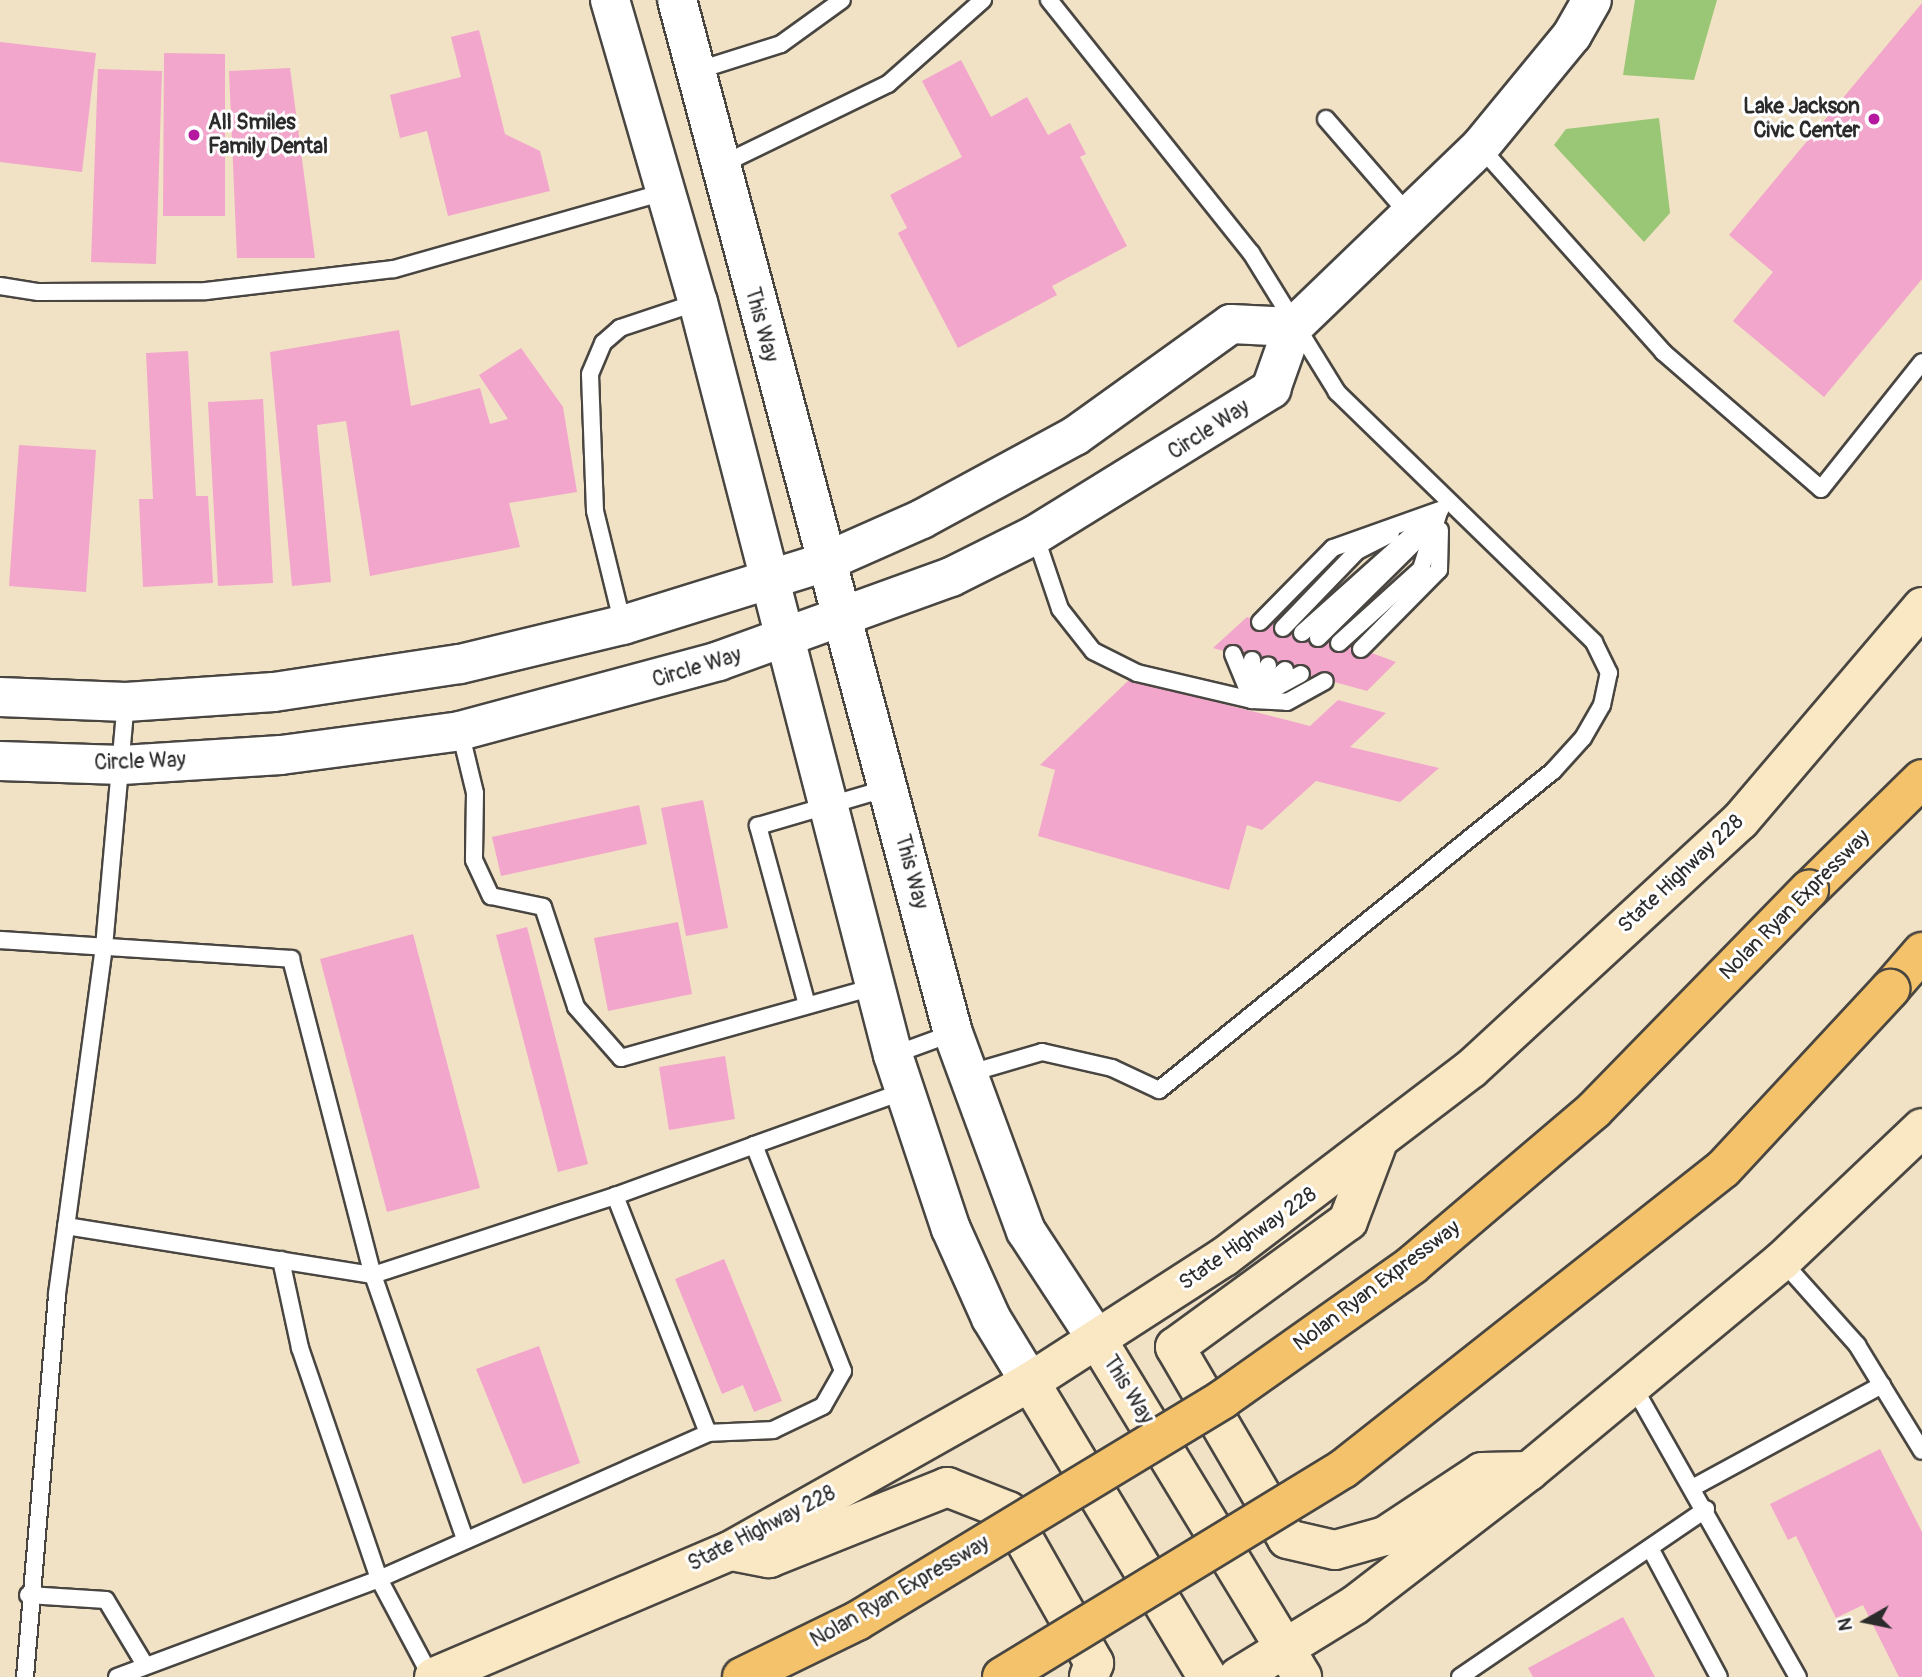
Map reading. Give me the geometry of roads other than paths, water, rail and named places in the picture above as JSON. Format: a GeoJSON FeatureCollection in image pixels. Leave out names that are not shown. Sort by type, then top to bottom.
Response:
{"type":"FeatureCollection","features":[{"type":"Feature","properties":{"kind":"highway","name":"Nolan Ryan Expressway"},"geometry":{"type":"LineString","coordinates":[[742,1677],[857,1621],[1223,1399],[1412,1265],[1594,1110],[1809,890],[1922,779]]}},
{"type":"Feature","properties":{"kind":"highway"},"geometry":{"type":"LineString","coordinates":[[1002,1677],[1343,1469],[1723,1169],[1922,953]]}},
{"type":"Feature","properties":{"kind":"main road","name":"State Highway 228"},"geometry":{"type":"LineString","coordinates":[[432,1677],[730,1550],[1030,1382],[1098,1340],[1376,1147],[1471,1069],[1740,821],[1922,607]]}},
{"type":"Feature","properties":{"kind":"main road"},"geometry":{"type":"LineString","coordinates":[[1238,1677],[1294,1662],[1355,1605],[1530,1471],[1631,1382],[1782,1261],[1922,1128]]}},
{"type":"Feature","properties":{"kind":"main road"},"geometry":{"type":"LineString","coordinates":[[1376,1147],[1349,1221],[1175,1347],[1287,1539],[1335,1549],[1385,1536],[1482,1472],[1530,1471]]}},
{"type":"Feature","properties":{"kind":"main road","name":"This Way"},"geometry":{"type":"LineString","coordinates":[[1098,1340],[1294,1662]]}},
{"type":"Feature","properties":{"kind":"main road"},"geometry":{"type":"LineString","coordinates":[[1030,1382],[1208,1677]]}},
{"type":"Feature","properties":{"kind":"main road"},"geometry":{"type":"LineString","coordinates":[[730,1550],[769,1558],[947,1487],[1008,1511],[1094,1663],[1089,1677]]}},
{"type":"Feature","properties":{"kind":"street"},"geometry":{"type":"LineString","coordinates":[[610,0],[698,302],[783,640],[893,1055],[951,1229],[992,1318],[1030,1382]]}},
{"type":"Feature","properties":{"kind":"street","name":"This Way"},"geometry":{"type":"LineString","coordinates":[[677,0],[719,166],[953,1032],[1026,1231],[1098,1340]]}},
{"type":"Feature","properties":{"kind":"street","name":"Circle Way"},"geometry":{"type":"LineString","coordinates":[[0,761],[122,765],[281,755],[460,731],[597,699],[783,640],[841,620],[1035,535],[1271,389],[1293,327],[1480,147],[1572,35],[1592,0]]}},
{"type":"Feature","properties":{"kind":"street"},"geometry":{"type":"LineString","coordinates":[[0,697],[126,702],[274,692],[460,664],[623,625],[769,582],[825,562],[1076,436],[1231,324],[1293,327]]}},
{"type":"Feature","properties":{"kind":"lane"},"geometry":{"type":"LineString","coordinates":[[696,71],[781,44],[842,0]]}},
{"type":"Feature","properties":{"kind":"lane"},"geometry":{"type":"LineString","coordinates":[[719,166],[888,84],[983,0]]}},
{"type":"Feature","properties":{"kind":"lane"},"geometry":{"type":"LineString","coordinates":[[967,1074],[1042,1052],[1112,1068],[1159,1090],[1553,771],[1583,738],[1602,705],[1609,673],[1594,642],[1444,506],[1337,392],[1293,327],[1251,253],[1049,0]]}},
{"type":"Feature","properties":{"kind":"lane"},"geometry":{"type":"LineString","coordinates":[[1326,119],[1410,216]]}},
{"type":"Feature","properties":{"kind":"lane"},"geometry":{"type":"LineString","coordinates":[[1480,147],[1663,352],[1821,489],[1922,362]]}},
{"type":"Feature","properties":{"kind":"lane"},"geometry":{"type":"LineString","coordinates":[[0,286],[39,292],[206,290],[394,269],[664,192]]}},
{"type":"Feature","properties":{"kind":"lane"},"geometry":{"type":"LineString","coordinates":[[623,625],[595,511],[590,374],[603,343],[620,328],[698,302]]}},
{"type":"Feature","properties":{"kind":"lane"},"geometry":{"type":"LineString","coordinates":[[1260,622],[1333,548],[1444,506]]}},
{"type":"Feature","properties":{"kind":"lane"},"geometry":{"type":"LineString","coordinates":[[1283,628],[1357,551],[1444,506]]}},
{"type":"Feature","properties":{"kind":"lane"},"geometry":{"type":"LineString","coordinates":[[1302,633],[1444,506]]}},
{"type":"Feature","properties":{"kind":"lane"},"geometry":{"type":"LineString","coordinates":[[1318,638],[1409,552],[1444,506]]}},
{"type":"Feature","properties":{"kind":"lane"},"geometry":{"type":"LineString","coordinates":[[1339,643],[1422,569],[1444,506]]}},
{"type":"Feature","properties":{"kind":"lane"},"geometry":{"type":"LineString","coordinates":[[1361,649],[1439,570],[1444,506]]}},
{"type":"Feature","properties":{"kind":"lane"},"geometry":{"type":"LineString","coordinates":[[1035,535],[1060,609],[1093,651],[1138,673],[1252,700],[1287,702],[1325,681]]}},
{"type":"Feature","properties":{"kind":"lane"},"geometry":{"type":"LineString","coordinates":[[1233,654],[1252,700]]}},
{"type":"Feature","properties":{"kind":"lane"},"geometry":{"type":"LineString","coordinates":[[1252,700],[1260,662]]}},
{"type":"Feature","properties":{"kind":"lane"},"geometry":{"type":"LineString","coordinates":[[1252,700],[1284,670]]}},
{"type":"Feature","properties":{"kind":"lane"},"geometry":{"type":"LineString","coordinates":[[1252,700],[1301,674]]}},
{"type":"Feature","properties":{"kind":"lane"},"geometry":{"type":"LineString","coordinates":[[25,1677],[27,1595],[66,1226],[104,947],[126,702]]}},
{"type":"Feature","properties":{"kind":"lane"},"geometry":{"type":"LineString","coordinates":[[460,731],[475,793],[474,860],[491,896],[543,907],[576,1007],[621,1058],[874,987]]}},
{"type":"Feature","properties":{"kind":"lane"},"geometry":{"type":"LineString","coordinates":[[807,1005],[758,826],[888,788]]}},
{"type":"Feature","properties":{"kind":"lane"},"geometry":{"type":"LineString","coordinates":[[0,940],[291,959],[373,1275],[465,1539]]}},
{"type":"Feature","properties":{"kind":"lane"},"geometry":{"type":"LineString","coordinates":[[893,1055],[953,1032]]}},
{"type":"Feature","properties":{"kind":"lane"},"geometry":{"type":"LineString","coordinates":[[66,1226],[373,1275],[615,1196],[905,1091]]}},
{"type":"Feature","properties":{"kind":"lane"},"geometry":{"type":"LineString","coordinates":[[117,1677],[379,1579],[708,1433],[773,1430],[823,1406],[843,1371],[754,1145]]}},
{"type":"Feature","properties":{"kind":"lane"},"geometry":{"type":"LineString","coordinates":[[615,1196],[708,1433]]}},
{"type":"Feature","properties":{"kind":"lane"},"geometry":{"type":"LineString","coordinates":[[281,1260],[300,1348],[379,1579],[432,1677]]}},
{"type":"Feature","properties":{"kind":"lane"},"geometry":{"type":"LineString","coordinates":[[1782,1261],[1857,1345],[1922,1451]]}},
{"type":"Feature","properties":{"kind":"lane"},"geometry":{"type":"LineString","coordinates":[[1631,1382],[1694,1487],[1798,1677]]}},
{"type":"Feature","properties":{"kind":"lane"},"geometry":{"type":"LineString","coordinates":[[1694,1487],[1882,1385]]}},
{"type":"Feature","properties":{"kind":"lane"},"geometry":{"type":"LineString","coordinates":[[1460,1677],[1706,1509]]}},
{"type":"Feature","properties":{"kind":"lane"},"geometry":{"type":"LineString","coordinates":[[1650,1548],[1719,1677]]}},
{"type":"Feature","properties":{"kind":"lane"},"geometry":{"type":"LineString","coordinates":[[27,1595],[106,1600],[145,1665]]}},
{"type":"Feature","properties":{"kind":"place","name":"Lake Jackson Civic Center"},"geometry":{"type":"Point","coordinates":[1874,119]}},
{"type":"Feature","properties":{"kind":"place","name":"All Smiles Family Dental"},"geometry":{"type":"Point","coordinates":[194,135]}}]}
